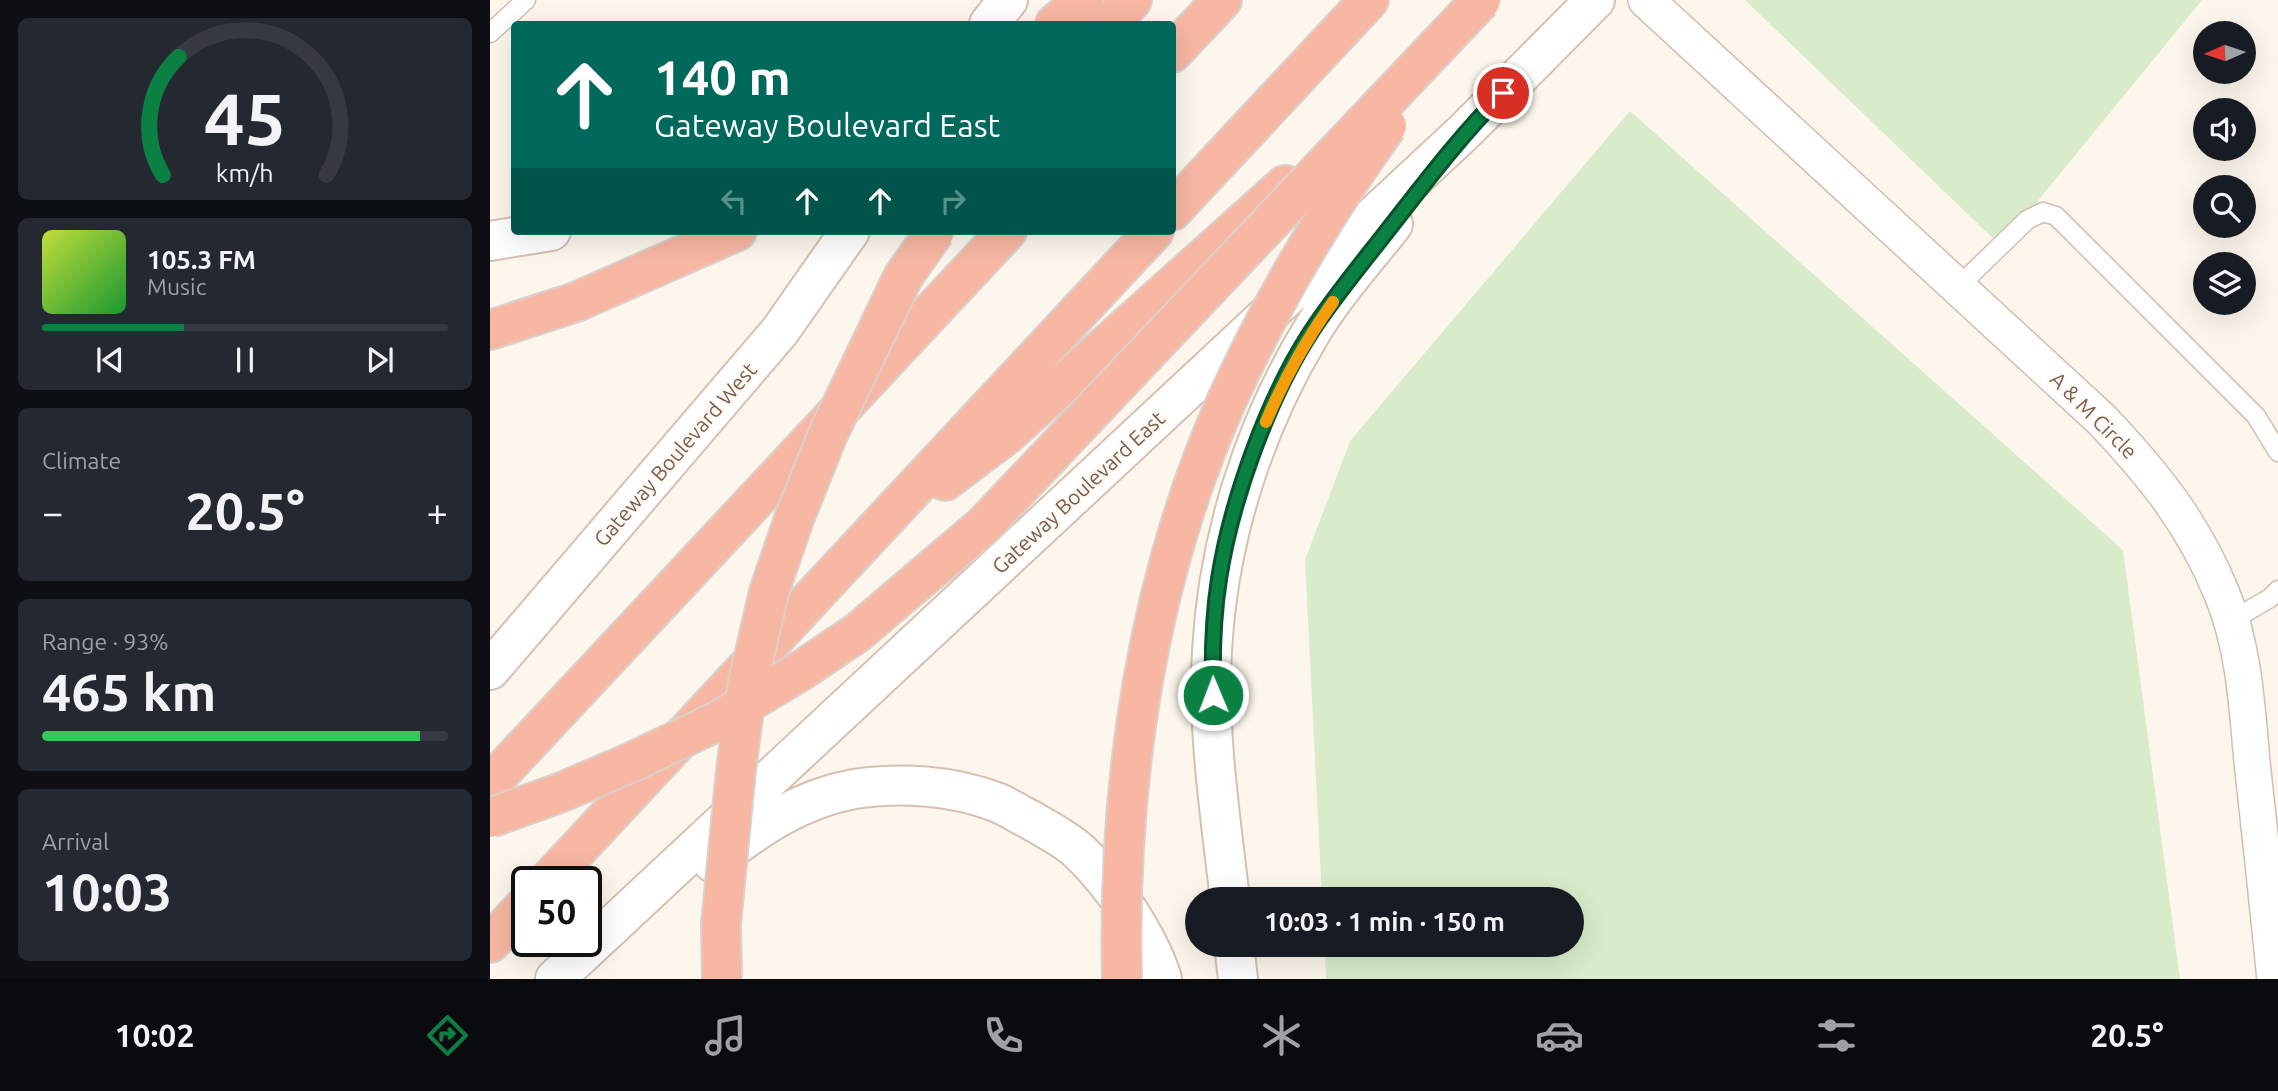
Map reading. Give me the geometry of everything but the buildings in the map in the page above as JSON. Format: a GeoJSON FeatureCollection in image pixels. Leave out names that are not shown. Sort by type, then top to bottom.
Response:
{"type":"FeatureCollection","features":[{"type":"Feature","properties":{"kind":"highway"},"geometry":{"type":"LineString","coordinates":[[1059,21],[1084,0]]}},
{"type":"Feature","properties":{"kind":"highway"},"geometry":{"type":"LineString","coordinates":[[1112,21],[1132,0]]}},
{"type":"Feature","properties":{"kind":"highway"},"geometry":{"type":"LineString","coordinates":[[1176,49],[1222,0]]}},
{"type":"Feature","properties":{"kind":"highway"},"geometry":{"type":"LineString","coordinates":[[1176,207],[1370,0]]}},
{"type":"Feature","properties":{"kind":"highway"},"geometry":{"type":"LineString","coordinates":[[490,818],[609,772],[716,722],[857,633],[984,525],[1481,0]]}},
{"type":"Feature","properties":{"kind":"highway"},"geometry":{"type":"LineString","coordinates":[[868,538],[1006,435],[1491,0]]}},
{"type":"Feature","properties":{"kind":"highway"},"geometry":{"type":"LineString","coordinates":[[1122,979],[1120,923],[1123,858],[1129,780],[1138,717],[1153,635],[1174,549],[1198,474],[1227,400],[1315,233],[1387,127],[1491,0]]}},
{"type":"Feature","properties":{"kind":"highway"},"geometry":{"type":"LineString","coordinates":[[490,331],[576,302],[728,235]]}},
{"type":"Feature","properties":{"kind":"highway"},"geometry":{"type":"LineString","coordinates":[[722,979],[721,924],[736,770],[747,687],[769,592],[828,433],[904,277],[932,235]]}},
{"type":"Feature","properties":{"kind":"highway"},"geometry":{"type":"LineString","coordinates":[[490,784],[1003,235]]}},
{"type":"Feature","properties":{"kind":"highway"},"geometry":{"type":"LineString","coordinates":[[562,866],[1150,235]]}},
{"type":"Feature","properties":{"kind":"highway"},"geometry":{"type":"LineString","coordinates":[[490,943],[511,921]]}},
{"type":"Feature","properties":{"kind":"main road","name":"Gateway Boulevard East"},"geometry":{"type":"LineString","coordinates":[[555,979],[1466,130],[1595,0]]}},
{"type":"Feature","properties":{"kind":"main road"},"geometry":{"type":"LineString","coordinates":[[1229,887],[1218,790],[1212,653],[1219,578],[1234,512],[1256,446],[1281,388],[1311,332],[1466,130]]}},
{"type":"Feature","properties":{"kind":"main road"},"geometry":{"type":"LineString","coordinates":[[490,241],[527,235]]}},
{"type":"Feature","properties":{"kind":"main road","name":"Gateway Boulevard West"},"geometry":{"type":"LineString","coordinates":[[490,670],[780,331],[847,235]]}},
{"type":"Feature","properties":{"kind":"main road"},"geometry":{"type":"LineString","coordinates":[[566,979],[757,828],[803,804],[852,790],[903,785],[946,789],[996,802],[1052,831],[1074,848],[1111,886],[1140,930],[1162,979]]}},
{"type":"Feature","properties":{"kind":"main road"},"geometry":{"type":"LineString","coordinates":[[1235,957],[1238,979]]}},
{"type":"Feature","properties":{"kind":"street","name":"A & M Circle"},"geometry":{"type":"LineString","coordinates":[[1646,0],[2102,420],[2145,466],[2178,509],[2204,554],[2223,597],[2236,639],[2245,692],[2275,979]]}},
{"type":"Feature","properties":{"kind":"lane"},"geometry":{"type":"LineString","coordinates":[[490,33],[526,0]]}},
{"type":"Feature","properties":{"kind":"lane"},"geometry":{"type":"LineString","coordinates":[[1958,287],[2027,220],[2043,212],[2056,216],[2256,416],[2278,452]]}},
{"type":"Feature","properties":{"kind":"lane"},"geometry":{"type":"LineString","coordinates":[[2231,621],[2270,598],[2278,590]]}},
{"type":"Feature","properties":{"kind":"green space"},"geometry":{"type":"Polygon","coordinates":[[[1745,0],[2202,0],[2001,246],[1745,0]]]}},
{"type":"Feature","properties":{"kind":"green space"},"geometry":{"type":"Polygon","coordinates":[[[1630,111],[2123,550],[2180,979],[1326,979],[1325,957],[1584,957],[1584,887],[1321,887],[1305,560],[1350,441],[1630,111]]]}},
{"type":"Feature","properties":{"kind":"slow traffic"},"geometry":{"type":"LineString","coordinates":[[1266,422],[1311,332],[1333,302]]}},
{"type":"Feature","properties":{"kind":"route"},"geometry":{"type":"LineString","coordinates":[[1213,695],[1212,653],[1219,578],[1234,512],[1256,446],[1281,388],[1311,332],[1348,282],[1466,130],[1503,93]]}}]}
